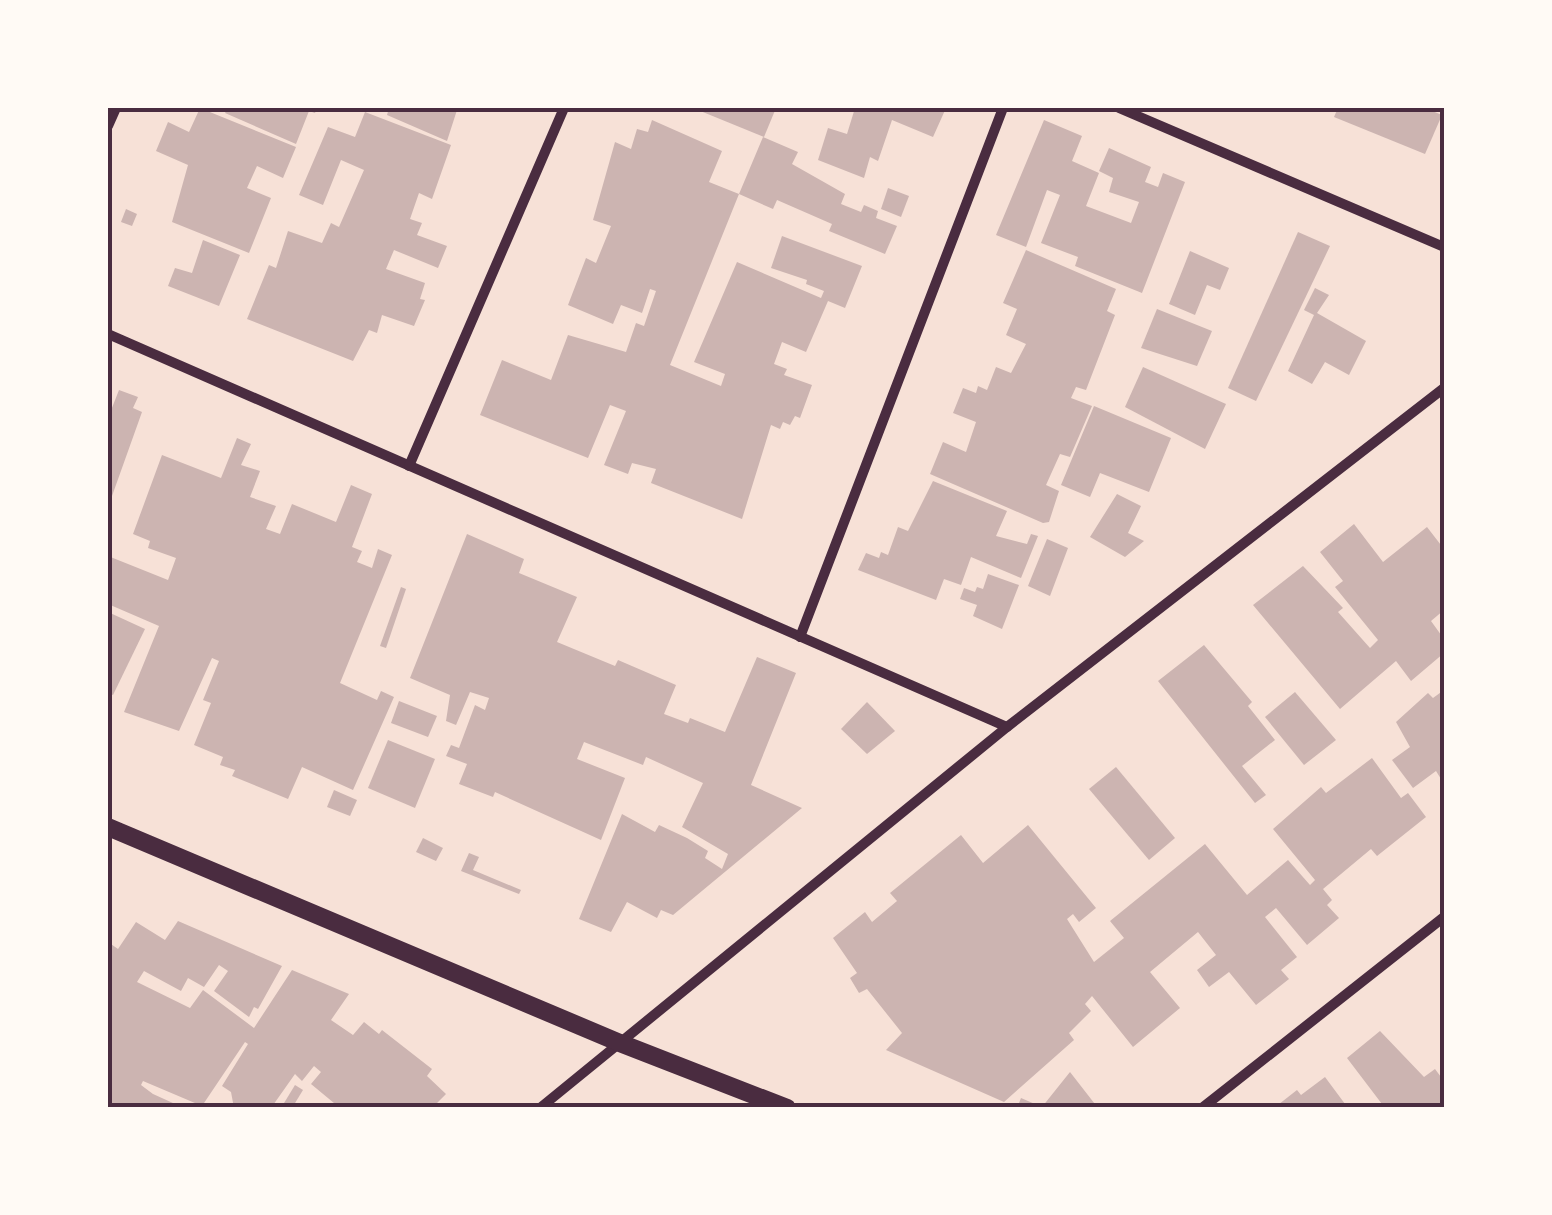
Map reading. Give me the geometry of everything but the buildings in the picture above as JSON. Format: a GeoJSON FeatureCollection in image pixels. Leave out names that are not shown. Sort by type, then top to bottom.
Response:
{"type":"FeatureCollection","features":[{"type":"Feature","properties":{"kind":"street"},"geometry":{"type":"LineString","coordinates":[[108,126],[116,108]]}},
{"type":"Feature","properties":{"kind":"street"},"geometry":{"type":"LineString","coordinates":[[409,466],[564,108]]}},
{"type":"Feature","properties":{"kind":"street"},"geometry":{"type":"LineString","coordinates":[[800,637],[1003,108]]}},
{"type":"Feature","properties":{"kind":"street"},"geometry":{"type":"LineString","coordinates":[[1119,108],[1444,247]]}},
{"type":"Feature","properties":{"kind":"street"},"geometry":{"type":"LineString","coordinates":[[108,334],[1007,727]]}},
{"type":"Feature","properties":{"kind":"street"},"geometry":{"type":"LineString","coordinates":[[540,1108],[1007,727],[1444,388]]}},
{"type":"Feature","properties":{"kind":"street"},"geometry":{"type":"LineString","coordinates":[[108,827],[620,1043],[787,1108]]}},
{"type":"Feature","properties":{"kind":"street"},"geometry":{"type":"LineString","coordinates":[[1202,1108],[1444,917]]}}]}
